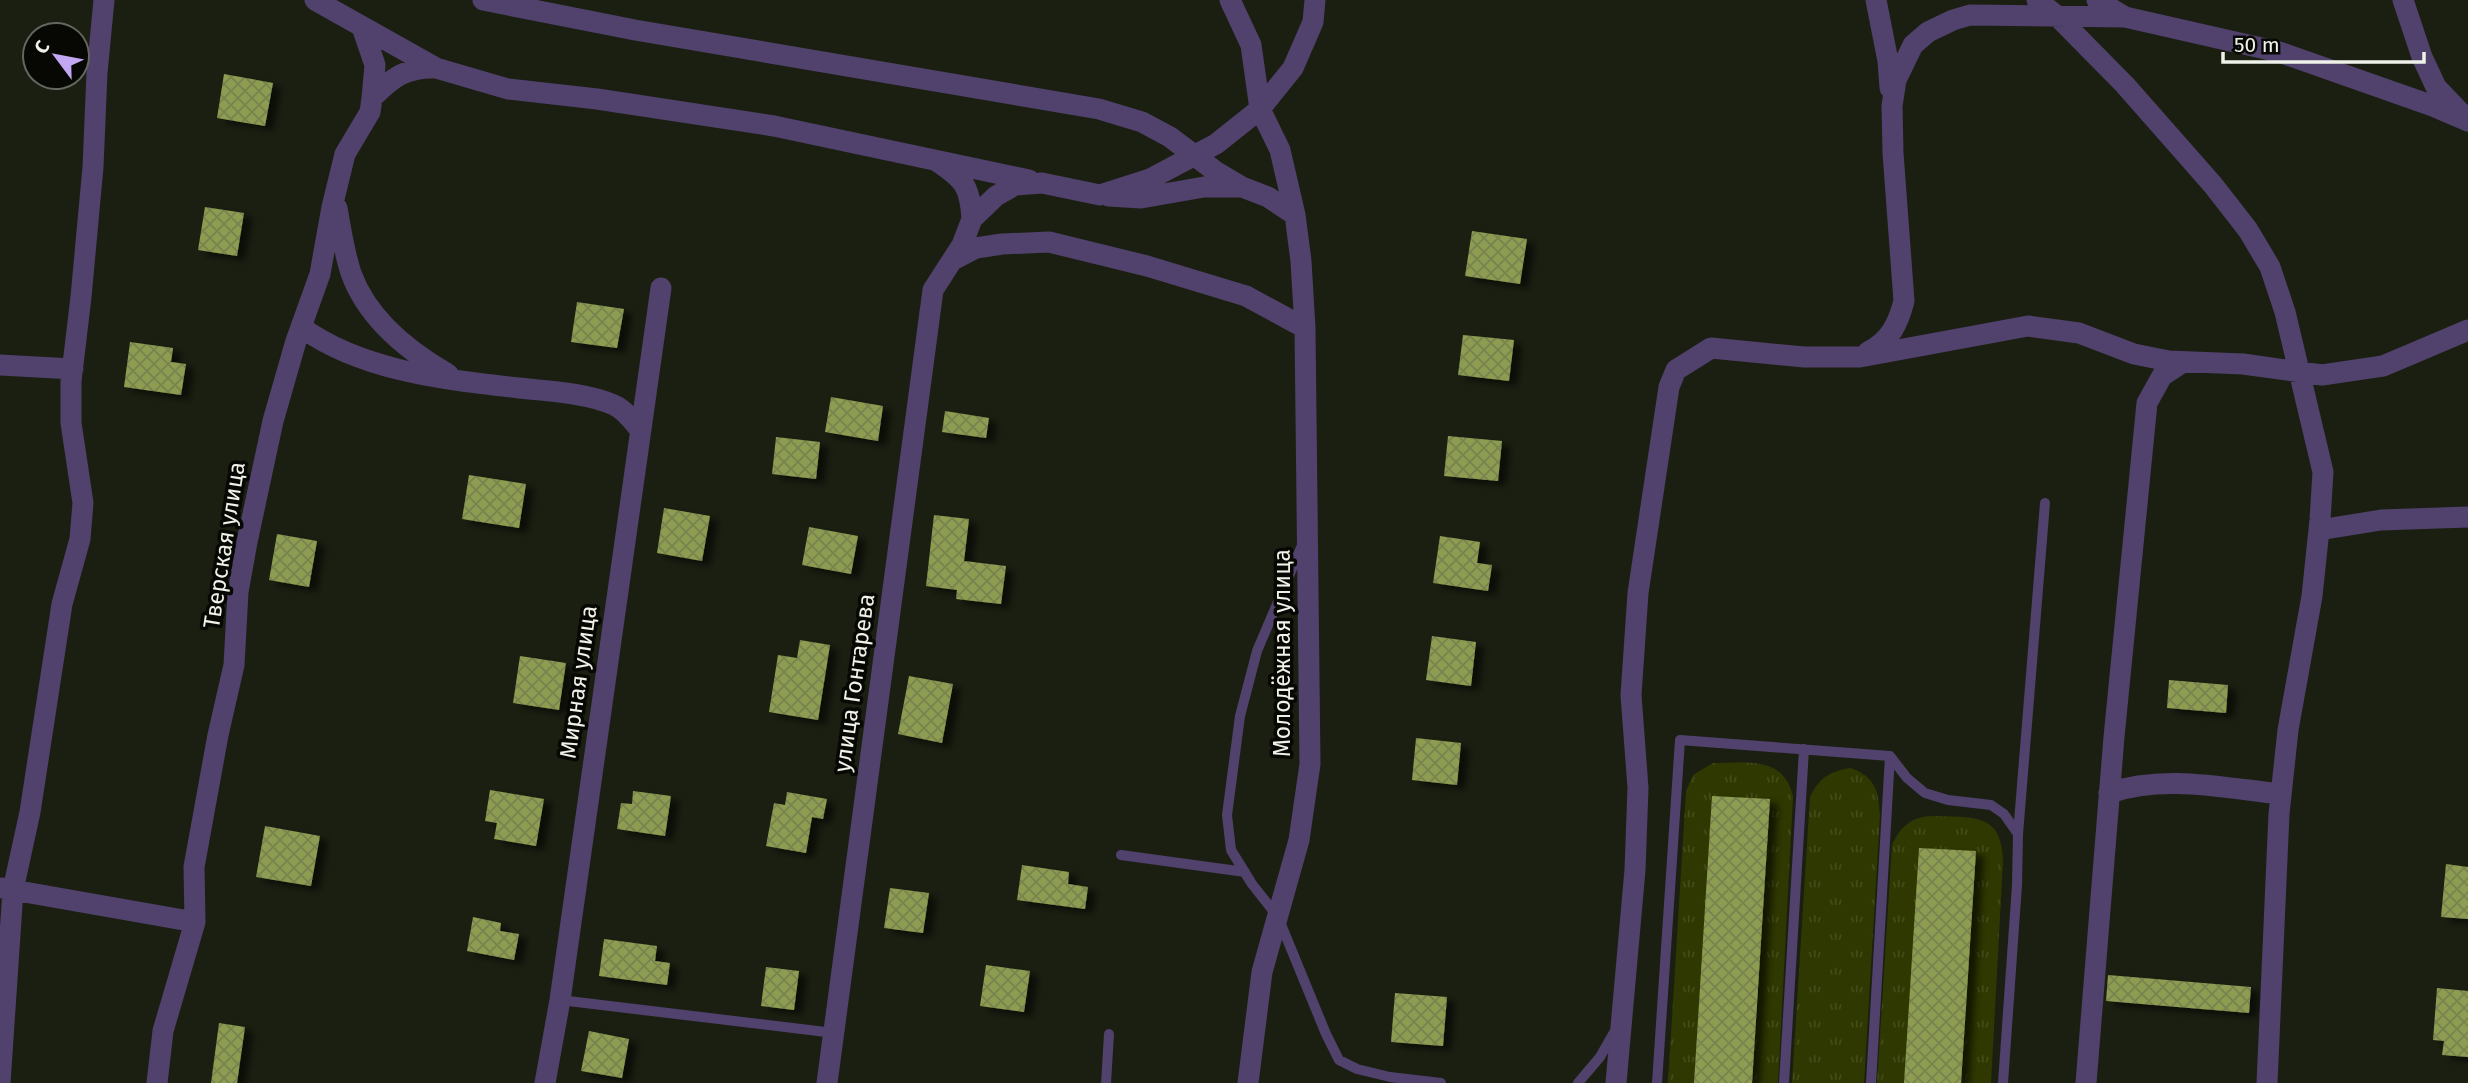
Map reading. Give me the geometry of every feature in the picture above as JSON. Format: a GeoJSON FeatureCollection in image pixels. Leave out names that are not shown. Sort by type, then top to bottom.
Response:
{"type":"FeatureCollection","features":[{"type":"Feature","properties":{"kind":"street"},"geometry":{"type":"LineString","coordinates":[[0,1083],[6,889],[38,765],[62,604],[80,539],[83,503],[71,423],[73,369],[93,167],[97,73],[104,0]]}},
{"type":"Feature","properties":{"kind":"street"},"geometry":{"type":"LineString","coordinates":[[315,0],[436,68],[508,89],[584,97],[774,126],[1100,195],[1141,198],[1204,187],[1241,187]]}},
{"type":"Feature","properties":{"kind":"street"},"geometry":{"type":"LineString","coordinates":[[483,0],[649,32],[1099,109],[1142,122],[1241,187],[1269,197],[1295,215]]}},
{"type":"Feature","properties":{"kind":"street","name":"Молодёжная улица"},"geometry":{"type":"LineString","coordinates":[[1230,0],[1251,45],[1260,109],[1280,150],[1295,215],[1305,327],[1310,764],[1299,839],[1262,972],[1248,1083]]}},
{"type":"Feature","properties":{"kind":"street"},"geometry":{"type":"LineString","coordinates":[[1100,195],[1150,179],[1195,156],[1216,144],[1260,109],[1293,68],[1313,22],[1315,0]]}},
{"type":"Feature","properties":{"kind":"street"},"geometry":{"type":"LineString","coordinates":[[1860,357],[1882,345],[1891,334],[1904,301],[1888,61],[1876,0]]}},
{"type":"Feature","properties":{"kind":"street"},"geometry":{"type":"LineString","coordinates":[[2037,0],[2057,16],[2125,85],[2248,230],[2270,267],[2285,312],[2323,472],[2312,596],[2288,730],[2281,794],[2267,1083]]}},
{"type":"Feature","properties":{"kind":"street"},"geometry":{"type":"LineString","coordinates":[[2096,0],[2125,18]]}},
{"type":"Feature","properties":{"kind":"street"},"geometry":{"type":"LineString","coordinates":[[2403,0],[2422,57],[2436,87],[2468,120]]}},
{"type":"Feature","properties":{"kind":"street"},"geometry":{"type":"LineString","coordinates":[[1892,106],[1896,80],[1904,59],[1913,45],[1928,32],[1970,15],[2057,16],[2125,18],[2279,52],[2468,120]]}},
{"type":"Feature","properties":{"kind":"street","name":"Тверская улица"},"geometry":{"type":"LineString","coordinates":[[157,1083],[163,1031],[195,922],[194,867],[234,665],[238,592],[273,421],[320,274],[345,154],[370,112],[375,65],[362,27]]}},
{"type":"Feature","properties":{"kind":"street"},"geometry":{"type":"LineString","coordinates":[[372,98],[389,81],[404,72],[418,67],[436,68]]}},
{"type":"Feature","properties":{"kind":"street"},"geometry":{"type":"LineString","coordinates":[[933,158],[967,185],[971,199],[972,219],[962,245],[951,261]]}},
{"type":"Feature","properties":{"kind":"street"},"geometry":{"type":"LineString","coordinates":[[972,219],[996,196],[1015,185],[1042,183]]}},
{"type":"Feature","properties":{"kind":"street"},"geometry":{"type":"LineString","coordinates":[[335,194],[352,274],[363,296],[385,325],[410,350],[462,382]]}},
{"type":"Feature","properties":{"kind":"street"},"geometry":{"type":"LineString","coordinates":[[951,261],[975,248],[1002,244],[1049,243],[1147,266],[1246,296],[1305,327]]}},
{"type":"Feature","properties":{"kind":"street","name":"улица Гонтарева"},"geometry":{"type":"LineString","coordinates":[[827,1083],[933,290],[951,261]]}},
{"type":"Feature","properties":{"kind":"street","name":"Мирная улица"},"geometry":{"type":"LineString","coordinates":[[545,1083],[560,1000],[661,288]]}},
{"type":"Feature","properties":{"kind":"street"},"geometry":{"type":"LineString","coordinates":[[1616,1083],[1635,870],[1638,788],[1631,695],[1636,618],[1670,387],[1676,370],[1711,348],[1804,356],[1860,357],[2028,326],[2079,333],[2134,354],[2183,362],[2244,364],[2322,375],[2383,366],[2468,330]]}},
{"type":"Feature","properties":{"kind":"street"},"geometry":{"type":"LineString","coordinates":[[301,327],[321,342],[407,371],[462,382],[550,391],[599,400],[615,405],[640,430]]}},
{"type":"Feature","properties":{"kind":"street"},"geometry":{"type":"LineString","coordinates":[[2086,1083],[2109,793],[2147,403],[2144,385],[2132,363],[2106,342]]}},
{"type":"Feature","properties":{"kind":"street"},"geometry":{"type":"LineString","coordinates":[[2147,403],[2162,376],[2183,362]]}},
{"type":"Feature","properties":{"kind":"street"},"geometry":{"type":"LineString","coordinates":[[0,365],[73,369]]}},
{"type":"Feature","properties":{"kind":"street"},"geometry":{"type":"LineString","coordinates":[[2319,530],[2381,520],[2468,517]]}},
{"type":"Feature","properties":{"kind":"street"},"geometry":{"type":"LineString","coordinates":[[2109,793],[2122,788],[2164,782],[2281,794]]}},
{"type":"Feature","properties":{"kind":"street"},"geometry":{"type":"LineString","coordinates":[[6,889],[195,922]]}},
{"type":"Feature","properties":{"kind":"lane"},"geometry":{"type":"LineString","coordinates":[[2003,1083],[2017,886],[2018,834],[2045,503]]}},
{"type":"Feature","properties":{"kind":"lane"},"geometry":{"type":"LineString","coordinates":[[1307,533],[1256,651],[1240,716],[1227,815],[1231,850],[1278,917],[1339,1060],[1357,1069],[1390,1077],[1441,1083]]}},
{"type":"Feature","properties":{"kind":"lane"},"geometry":{"type":"LineString","coordinates":[[1657,1083],[1680,740],[1890,756],[1907,778],[1925,793],[1948,800],[1991,804],[2004,814],[2018,834]]}},
{"type":"Feature","properties":{"kind":"lane"},"geometry":{"type":"LineString","coordinates":[[1784,1083],[1804,749]]}},
{"type":"Feature","properties":{"kind":"lane"},"geometry":{"type":"LineString","coordinates":[[1871,1083],[1890,756]]}},
{"type":"Feature","properties":{"kind":"lane"},"geometry":{"type":"LineString","coordinates":[[1121,855],[1245,872]]}},
{"type":"Feature","properties":{"kind":"lane"},"geometry":{"type":"LineString","coordinates":[[560,1000],[834,1033]]}},
{"type":"Feature","properties":{"kind":"lane"},"geometry":{"type":"LineString","coordinates":[[1578,1083],[1600,1057],[1622,1021]]}},
{"type":"Feature","properties":{"kind":"lane"},"geometry":{"type":"LineString","coordinates":[[1106,1083],[1109,1034]]}},
{"type":"Feature","properties":{"kind":"green space"},"geometry":{"type":"Polygon","coordinates":[[[1713,763],[1751,763],[1773,768],[1788,783],[1793,797],[1778,1083],[1668,1083],[1686,791],[1693,775],[1713,763]]]}},
{"type":"Feature","properties":{"kind":"green space"},"geometry":{"type":"Polygon","coordinates":[[[1851,768],[1871,781],[1878,799],[1880,815],[1864,1083],[1792,1083],[1810,797],[1826,776],[1851,768]]]}},
{"type":"Feature","properties":{"kind":"green space"},"geometry":{"type":"Polygon","coordinates":[[[1932,816],[1982,820],[1997,833],[2001,845],[2003,861],[1991,1083],[1877,1083],[1892,845],[1907,824],[1918,818],[1932,816]]]}},
{"type":"Feature","properties":{"kind":"building"},"geometry":{"type":"Polygon","coordinates":[[[224,74],[273,83],[265,126],[217,118],[224,74]]]}},
{"type":"Feature","properties":{"kind":"building"},"geometry":{"type":"Polygon","coordinates":[[[205,207],[244,213],[237,256],[198,250],[205,207]]]}},
{"type":"Feature","properties":{"kind":"building"},"geometry":{"type":"Polygon","coordinates":[[[1472,231],[1527,239],[1520,284],[1465,276],[1472,231]]]}},
{"type":"Feature","properties":{"kind":"building"},"geometry":{"type":"Polygon","coordinates":[[[577,302],[624,309],[617,348],[571,342],[577,302]]]}},
{"type":"Feature","properties":{"kind":"building"},"geometry":{"type":"Polygon","coordinates":[[[1463,335],[1514,340],[1509,381],[1458,375],[1463,335]]]}},
{"type":"Feature","properties":{"kind":"building"},"geometry":{"type":"Polygon","coordinates":[[[130,342],[173,348],[171,362],[186,364],[181,395],[124,387],[130,342]]]}},
{"type":"Feature","properties":{"kind":"building"},"geometry":{"type":"Polygon","coordinates":[[[831,397],[883,406],[878,441],[825,432],[831,397]]]}},
{"type":"Feature","properties":{"kind":"building"},"geometry":{"type":"Polygon","coordinates":[[[945,411],[989,418],[986,438],[942,432],[945,411]]]}},
{"type":"Feature","properties":{"kind":"building"},"geometry":{"type":"Polygon","coordinates":[[[1448,436],[1502,441],[1498,481],[1444,476],[1448,436]]]}},
{"type":"Feature","properties":{"kind":"building"},"geometry":{"type":"Polygon","coordinates":[[[776,437],[820,442],[816,479],[772,474],[776,437]]]}},
{"type":"Feature","properties":{"kind":"building"},"geometry":{"type":"Polygon","coordinates":[[[469,475],[526,484],[519,528],[462,519],[469,475]]]}},
{"type":"Feature","properties":{"kind":"building"},"geometry":{"type":"Polygon","coordinates":[[[664,508],[710,516],[702,561],[657,553],[664,508]]]}},
{"type":"Feature","properties":{"kind":"building"},"geometry":{"type":"Polygon","coordinates":[[[934,515],[969,519],[964,561],[1006,566],[1001,604],[956,599],[957,590],[926,586],[934,515]]]}},
{"type":"Feature","properties":{"kind":"building"},"geometry":{"type":"Polygon","coordinates":[[[809,527],[858,536],[851,574],[802,565],[809,527]]]}},
{"type":"Feature","properties":{"kind":"building"},"geometry":{"type":"Polygon","coordinates":[[[277,534],[317,541],[309,587],[269,580],[277,534]]]}},
{"type":"Feature","properties":{"kind":"building"},"geometry":{"type":"Polygon","coordinates":[[[1440,536],[1480,542],[1477,563],[1492,565],[1488,591],[1433,583],[1440,536]]]}},
{"type":"Feature","properties":{"kind":"building"},"geometry":{"type":"Polygon","coordinates":[[[1432,636],[1476,642],[1471,686],[1426,680],[1432,636]]]}},
{"type":"Feature","properties":{"kind":"building"},"geometry":{"type":"Polygon","coordinates":[[[800,640],[830,645],[818,720],[769,712],[778,655],[797,658],[800,640]]]}},
{"type":"Feature","properties":{"kind":"building"},"geometry":{"type":"Polygon","coordinates":[[[520,656],[566,663],[559,710],[513,703],[520,656]]]}},
{"type":"Feature","properties":{"kind":"building"},"geometry":{"type":"Polygon","coordinates":[[[909,676],[953,684],[942,743],[898,734],[909,676]]]}},
{"type":"Feature","properties":{"kind":"building"},"geometry":{"type":"Polygon","coordinates":[[[2169,680],[2228,685],[2226,713],[2167,708],[2169,680]]]}},
{"type":"Feature","properties":{"kind":"building"},"geometry":{"type":"Polygon","coordinates":[[[1416,738],[1461,743],[1457,785],[1412,780],[1416,738]]]}},
{"type":"Feature","properties":{"kind":"building"},"geometry":{"type":"Polygon","coordinates":[[[490,790],[544,799],[536,846],[494,839],[497,823],[485,821],[490,790]]]}},
{"type":"Feature","properties":{"kind":"building"},"geometry":{"type":"Polygon","coordinates":[[[633,791],[671,796],[665,836],[617,829],[621,803],[632,804],[633,791]]]}},
{"type":"Feature","properties":{"kind":"building"},"geometry":{"type":"Polygon","coordinates":[[[787,792],[827,799],[823,819],[812,817],[806,853],[766,846],[774,803],[785,805],[787,792]]]}},
{"type":"Feature","properties":{"kind":"building"},"geometry":{"type":"Polygon","coordinates":[[[1712,796],[1770,799],[1752,1083],[1694,1083],[1712,796]]]}},
{"type":"Feature","properties":{"kind":"building"},"geometry":{"type":"Polygon","coordinates":[[[265,826],[320,836],[311,886],[256,877],[265,826]]]}},
{"type":"Feature","properties":{"kind":"building"},"geometry":{"type":"Polygon","coordinates":[[[1919,848],[1976,851],[1961,1083],[1904,1083],[1919,848]]]}},
{"type":"Feature","properties":{"kind":"building"},"geometry":{"type":"Polygon","coordinates":[[[2446,864],[2468,867],[2468,919],[2441,917],[2446,864]]]}},
{"type":"Feature","properties":{"kind":"building"},"geometry":{"type":"Polygon","coordinates":[[[1022,865],[1069,872],[1068,884],[1088,887],[1085,909],[1017,900],[1022,865]]]}},
{"type":"Feature","properties":{"kind":"building"},"geometry":{"type":"Polygon","coordinates":[[[890,888],[929,893],[923,933],[884,928],[890,888]]]}},
{"type":"Feature","properties":{"kind":"building"},"geometry":{"type":"Polygon","coordinates":[[[473,917],[501,923],[500,931],[519,934],[514,960],[467,951],[473,917]]]}},
{"type":"Feature","properties":{"kind":"building"},"geometry":{"type":"Polygon","coordinates":[[[604,939],[657,946],[655,961],[670,963],[667,985],[599,976],[604,939]]]}},
{"type":"Feature","properties":{"kind":"building"},"geometry":{"type":"Polygon","coordinates":[[[986,965],[1030,971],[1024,1012],[980,1006],[986,965]]]}},
{"type":"Feature","properties":{"kind":"building"},"geometry":{"type":"Polygon","coordinates":[[[766,967],[799,971],[794,1010],[761,1006],[766,967]]]}},
{"type":"Feature","properties":{"kind":"building"},"geometry":{"type":"Polygon","coordinates":[[[2108,975],[2251,987],[2249,1013],[2106,1001],[2108,975]]]}},
{"type":"Feature","properties":{"kind":"building"},"geometry":{"type":"Polygon","coordinates":[[[2437,988],[2468,991],[2468,1057],[2442,1055],[2444,1041],[2433,1040],[2437,988]]]}},
{"type":"Feature","properties":{"kind":"building"},"geometry":{"type":"Polygon","coordinates":[[[1395,993],[1447,997],[1443,1046],[1391,1042],[1395,993]]]}},
{"type":"Feature","properties":{"kind":"building"},"geometry":{"type":"Polygon","coordinates":[[[219,1023],[245,1027],[237,1083],[211,1083],[219,1023]]]}},
{"type":"Feature","properties":{"kind":"building"},"geometry":{"type":"Polygon","coordinates":[[[589,1031],[629,1039],[622,1078],[581,1071],[589,1031]]]}}]}
